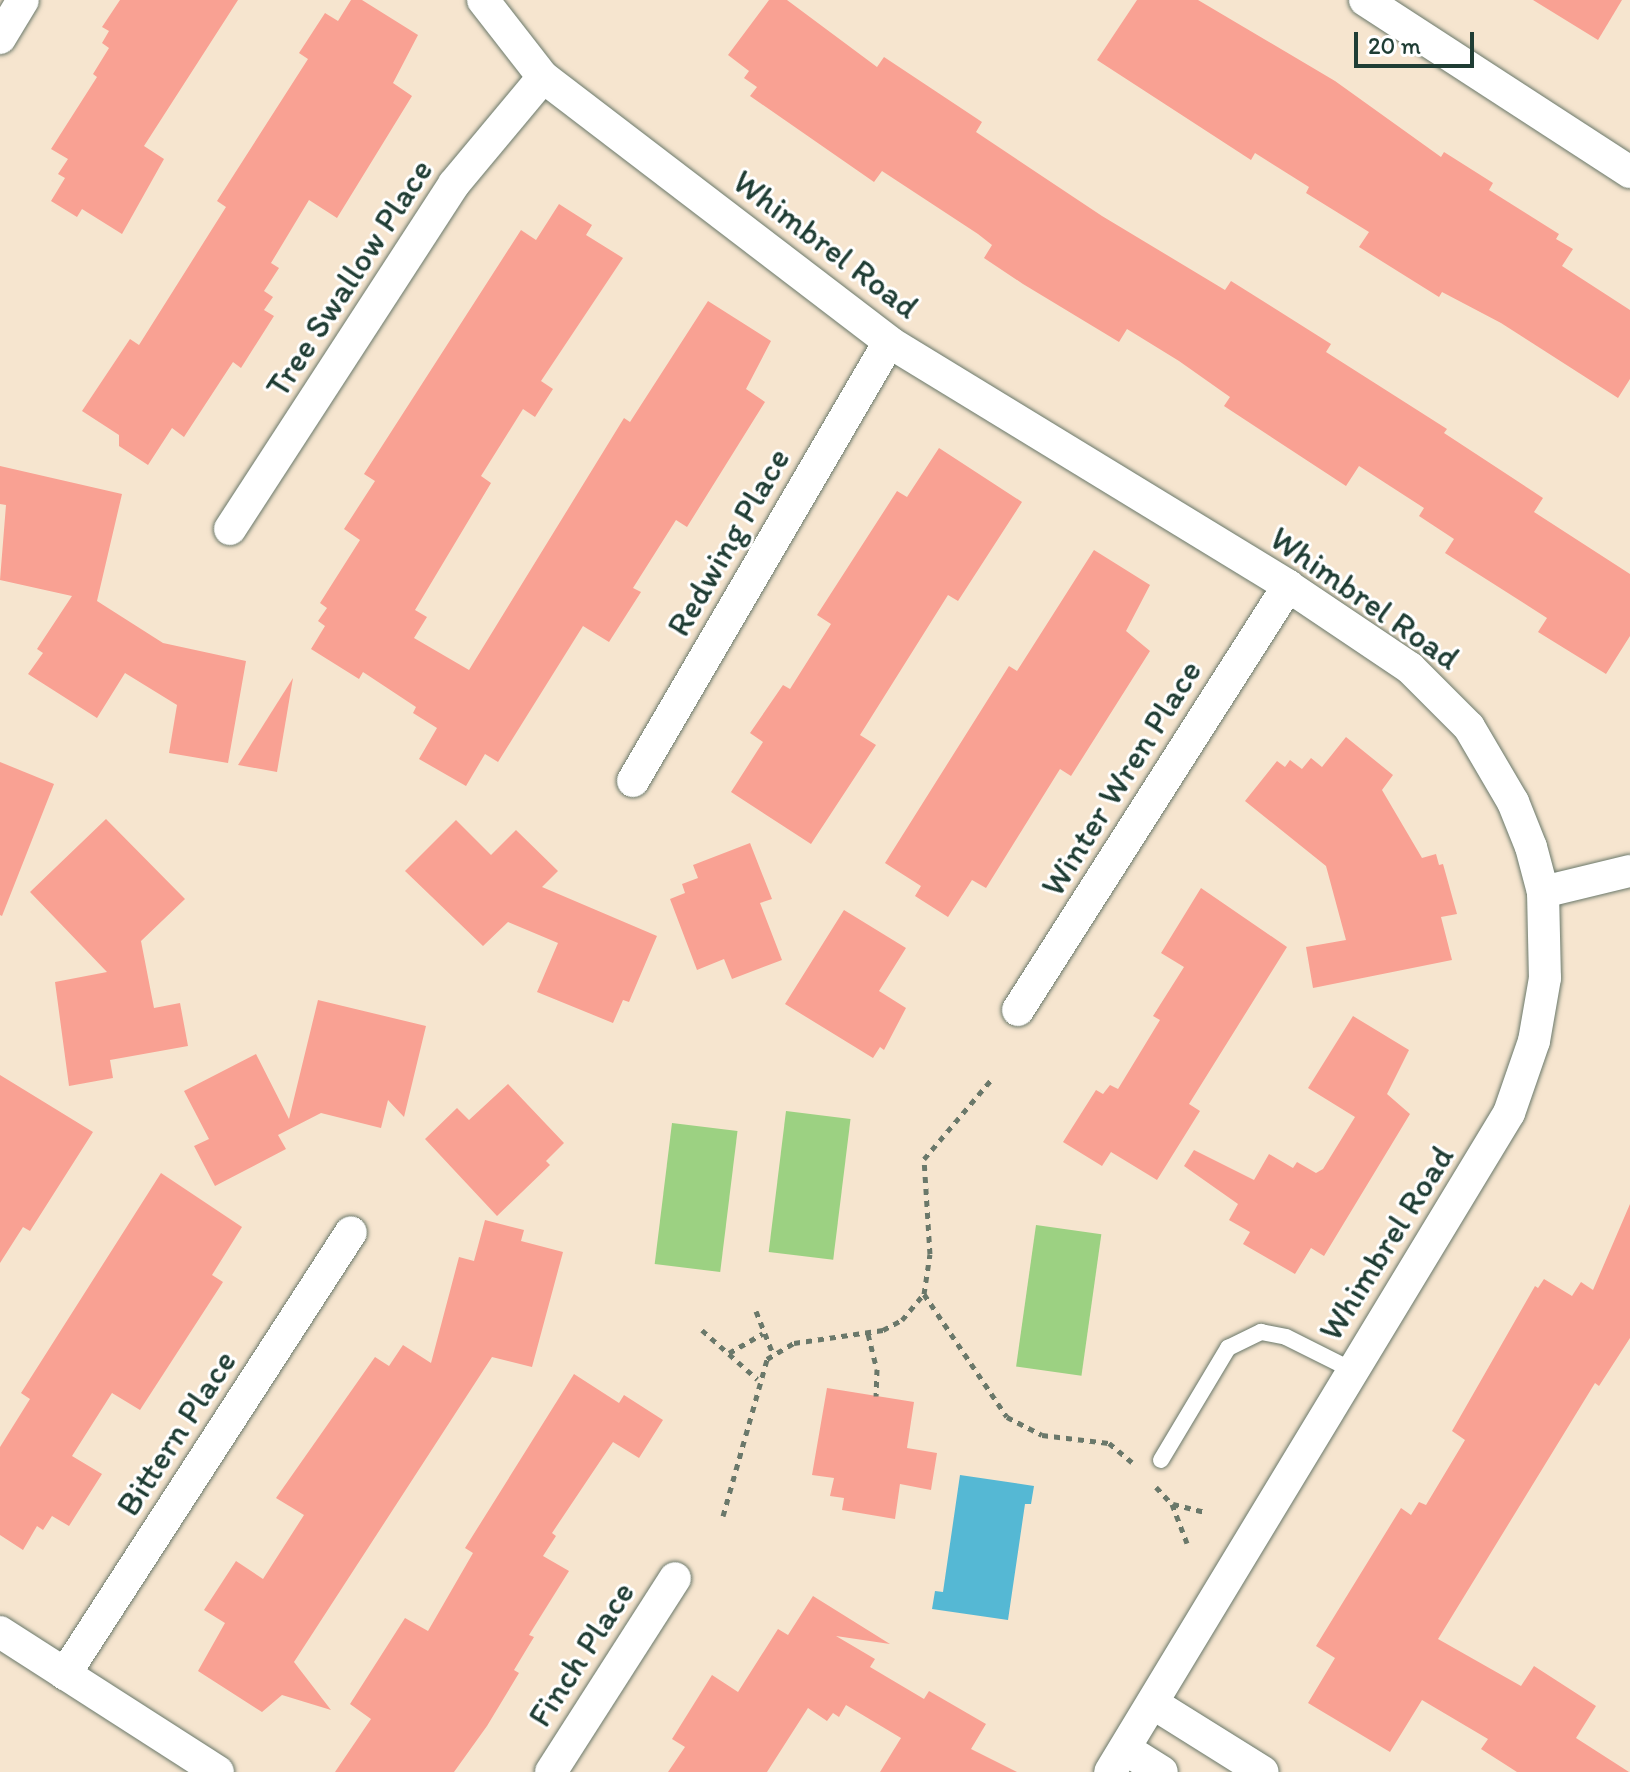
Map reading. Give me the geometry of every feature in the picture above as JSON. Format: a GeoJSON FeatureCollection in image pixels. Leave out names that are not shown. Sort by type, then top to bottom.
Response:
{"type":"FeatureCollection","features":[{"type":"Feature","properties":{"kind":"street"},"geometry":{"type":"LineString","coordinates":[[0,38],[23,0]]}},
{"type":"Feature","properties":{"kind":"street","name":"Whimbrel Road"},"geometry":{"type":"LineString","coordinates":[[483,0],[543,77],[889,342],[1288,586],[1410,668],[1469,727],[1513,802],[1543,892],[1545,978],[1524,1078],[1494,1141],[1352,1370],[1118,1761]]}},
{"type":"Feature","properties":{"kind":"street"},"geometry":{"type":"LineString","coordinates":[[1365,0],[1630,172]]}},
{"type":"Feature","properties":{"kind":"street","name":"Tree Swallow Place"},"geometry":{"type":"LineString","coordinates":[[230,529],[454,184],[543,77]]}},
{"type":"Feature","properties":{"kind":"street","name":"Redwing Place"},"geometry":{"type":"LineString","coordinates":[[633,781],[889,342]]}},
{"type":"Feature","properties":{"kind":"street","name":"Winter Wren Place"},"geometry":{"type":"LineString","coordinates":[[1018,1010],[1288,586]]}},
{"type":"Feature","properties":{"kind":"street"},"geometry":{"type":"LineString","coordinates":[[1543,892],[1630,871]]}},
{"type":"Feature","properties":{"kind":"street","name":"Bittern Place"},"geometry":{"type":"LineString","coordinates":[[65,1674],[351,1232]]}},
{"type":"Feature","properties":{"kind":"street","name":"Finch Place"},"geometry":{"type":"LineString","coordinates":[[551,1772],[675,1578]]}},
{"type":"Feature","properties":{"kind":"street"},"geometry":{"type":"LineString","coordinates":[[0,1632],[218,1772]]}},
{"type":"Feature","properties":{"kind":"street"},"geometry":{"type":"LineString","coordinates":[[1154,1704],[1263,1772]]}},
{"type":"Feature","properties":{"kind":"street"},"geometry":{"type":"LineString","coordinates":[[1118,1761],[1162,1772]]}},
{"type":"Feature","properties":{"kind":"lane"},"geometry":{"type":"LineString","coordinates":[[1161,1460],[1228,1348],[1239,1342],[1261,1332],[1286,1337],[1352,1370]]}},
{"type":"Feature","properties":{"kind":"path"},"geometry":{"type":"LineString","coordinates":[[723,1516],[757,1379],[773,1354],[794,1343],[868,1334],[902,1320],[924,1294],[930,1254],[924,1159],[991,1080]]}},
{"type":"Feature","properties":{"kind":"path"},"geometry":{"type":"LineString","coordinates":[[924,1294],[1007,1417],[1042,1435],[1109,1443],[1141,1472]]}},
{"type":"Feature","properties":{"kind":"path"},"geometry":{"type":"LineString","coordinates":[[756,1311],[773,1354]]}},
{"type":"Feature","properties":{"kind":"path"},"geometry":{"type":"LineString","coordinates":[[702,1330],[757,1379]]}},
{"type":"Feature","properties":{"kind":"path"},"geometry":{"type":"LineString","coordinates":[[728,1353],[749,1346],[763,1333]]}},
{"type":"Feature","properties":{"kind":"path"},"geometry":{"type":"LineString","coordinates":[[868,1334],[877,1369],[876,1396]]}},
{"type":"Feature","properties":{"kind":"path"},"geometry":{"type":"LineString","coordinates":[[1151,1482],[1172,1504],[1187,1543]]}},
{"type":"Feature","properties":{"kind":"path"},"geometry":{"type":"LineString","coordinates":[[1172,1504],[1206,1512]]}},
{"type":"Feature","properties":{"kind":"green space"},"geometry":{"type":"Polygon","coordinates":[[[786,1111],[851,1119],[833,1260],[769,1252],[786,1111]]]}},
{"type":"Feature","properties":{"kind":"green space"},"geometry":{"type":"Polygon","coordinates":[[[672,1123],[738,1131],[720,1272],[655,1264],[672,1123]]]}},
{"type":"Feature","properties":{"kind":"green space"},"geometry":{"type":"Polygon","coordinates":[[[1036,1225],[1101,1234],[1081,1376],[1016,1367],[1036,1225]]]}},
{"type":"Feature","properties":{"kind":"water"},"geometry":{"type":"Polygon","coordinates":[[[960,1475],[1034,1486],[1031,1504],[1025,1504],[1008,1620],[932,1609],[935,1591],[943,1592],[960,1475]]]}},
{"type":"Feature","properties":{"kind":"building"},"geometry":{"type":"Polygon","coordinates":[[[120,0],[238,0],[144,146],[164,159],[122,234],[82,209],[77,217],[51,201],[65,178],[58,174],[68,159],[51,149],[97,77],[93,74],[109,48],[102,43],[109,31],[102,27],[120,0]]]}},
{"type":"Feature","properties":{"kind":"building"},"geometry":{"type":"Polygon","coordinates":[[[351,0],[362,0],[418,35],[393,83],[412,96],[337,218],[309,200],[271,263],[279,268],[264,291],[273,297],[264,310],[274,316],[241,368],[233,362],[184,437],[172,428],[148,465],[119,446],[119,435],[82,411],[130,339],[139,345],[226,207],[217,201],[308,59],[299,53],[325,13],[338,21],[351,0]]]}},
{"type":"Feature","properties":{"kind":"building"},"geometry":{"type":"Polygon","coordinates":[[[769,0],[787,0],[877,67],[884,57],[982,122],[976,132],[1102,216],[1225,290],[1231,281],[1331,344],[1326,352],[1447,429],[1444,433],[1543,498],[1534,512],[1630,574],[1630,636],[1606,674],[1538,632],[1547,618],[1445,553],[1454,539],[1419,516],[1424,508],[1359,466],[1346,486],[1224,406],[1230,397],[1179,361],[1127,329],[1119,342],[1023,284],[984,258],[992,245],[978,234],[882,171],[874,182],[750,96],[757,87],[744,78],[749,71],[728,55],[769,0]]]}},
{"type":"Feature","properties":{"kind":"building"},"geometry":{"type":"Polygon","coordinates":[[[1137,0],[1198,0],[1335,81],[1441,157],[1444,152],[1493,183],[1489,190],[1559,234],[1556,239],[1573,249],[1562,266],[1630,310],[1630,379],[1618,398],[1501,323],[1442,292],[1439,297],[1359,247],[1369,232],[1306,193],[1309,187],[1255,153],[1251,160],[1097,60],[1137,0]]]}},
{"type":"Feature","properties":{"kind":"building"},"geometry":{"type":"Polygon","coordinates":[[[1533,0],[1622,0],[1598,40],[1533,0]]]}},
{"type":"Feature","properties":{"kind":"building"},"geometry":{"type":"Polygon","coordinates":[[[559,204],[592,225],[586,235],[623,258],[541,381],[553,389],[535,417],[523,409],[481,476],[491,483],[415,610],[427,617],[414,638],[469,670],[624,418],[630,422],[708,301],[771,341],[746,389],[765,402],[687,527],[676,520],[633,588],[641,592],[609,642],[583,626],[498,762],[485,754],[466,786],[419,759],[437,728],[413,713],[416,707],[363,672],[359,679],[311,649],[325,626],[318,621],[327,608],[320,603],[360,540],[344,529],[375,481],[364,474],[521,230],[536,240],[559,204]]]}},
{"type":"Feature","properties":{"kind":"building"},"geometry":{"type":"Polygon","coordinates":[[[939,448],[1022,502],[958,601],[948,595],[860,735],[876,745],[811,844],[731,792],[763,742],[750,733],[783,685],[790,689],[831,624],[817,615],[897,491],[907,497],[939,448]]]}},
{"type":"Feature","properties":{"kind":"building"},"geometry":{"type":"Polygon","coordinates":[[[0,466],[122,494],[97,601],[163,643],[246,661],[228,763],[169,753],[177,705],[125,673],[97,718],[28,674],[43,653],[37,649],[72,596],[0,580],[6,505],[0,504],[0,466]]]}},
{"type":"Feature","properties":{"kind":"building"},"geometry":{"type":"Polygon","coordinates":[[[1094,550],[1150,585],[1126,631],[1150,651],[1071,776],[1060,769],[986,888],[972,880],[948,917],[915,896],[921,886],[885,863],[1009,666],[1017,671],[1094,550]]]}},
{"type":"Feature","properties":{"kind":"building"},"geometry":{"type":"Polygon","coordinates":[[[293,678],[277,772],[238,765],[293,678]]]}},
{"type":"Feature","properties":{"kind":"building"},"geometry":{"type":"Polygon","coordinates":[[[1346,737],[1393,775],[1382,790],[1422,858],[1436,854],[1439,865],[1443,864],[1457,914],[1441,917],[1452,960],[1313,988],[1306,947],[1346,940],[1326,866],[1245,801],[1277,761],[1285,767],[1290,760],[1302,769],[1311,758],[1322,767],[1346,737]]]}},
{"type":"Feature","properties":{"kind":"building"},"geometry":{"type":"Polygon","coordinates":[[[0,762],[54,784],[2,916],[0,915],[0,762]]]}},
{"type":"Feature","properties":{"kind":"building"},"geometry":{"type":"Polygon","coordinates":[[[106,819],[185,899],[141,941],[154,1008],[180,1003],[188,1046],[110,1060],[113,1078],[69,1086],[55,982],[107,972],[30,892],[106,819]]]}},
{"type":"Feature","properties":{"kind":"building"},"geometry":{"type":"Polygon","coordinates":[[[456,820],[491,855],[516,830],[558,871],[542,887],[657,936],[629,1002],[623,1000],[613,1023],[537,992],[558,943],[508,922],[483,946],[405,871],[456,820]]]}},
{"type":"Feature","properties":{"kind":"building"},"geometry":{"type":"Polygon","coordinates":[[[750,843],[772,899],[760,903],[782,960],[732,979],[724,959],[697,970],[670,899],[685,893],[682,884],[698,878],[693,865],[750,843]]]}},
{"type":"Feature","properties":{"kind":"building"},"geometry":{"type":"Polygon","coordinates":[[[1201,888],[1287,947],[1189,1104],[1200,1111],[1157,1180],[1111,1152],[1102,1166],[1063,1142],[1096,1090],[1103,1094],[1110,1085],[1118,1089],[1160,1020],[1153,1016],[1184,967],[1161,953],[1201,888]]]}},
{"type":"Feature","properties":{"kind":"building"},"geometry":{"type":"Polygon","coordinates":[[[844,910],[906,948],[879,991],[906,1008],[884,1050],[880,1047],[873,1058],[785,1004],[844,910]]]}},
{"type":"Feature","properties":{"kind":"building"},"geometry":{"type":"Polygon","coordinates":[[[318,1000],[426,1026],[404,1117],[388,1100],[381,1128],[321,1113],[278,1135],[286,1149],[215,1186],[194,1146],[209,1139],[184,1091],[256,1054],[289,1119],[318,1000]]]}},
{"type":"Feature","properties":{"kind":"building"},"geometry":{"type":"Polygon","coordinates":[[[1353,1016],[1409,1050],[1387,1094],[1410,1114],[1324,1256],[1311,1248],[1295,1274],[1243,1244],[1250,1232],[1229,1220],[1238,1204],[1184,1166],[1194,1150],[1254,1180],[1269,1154],[1293,1168],[1297,1162],[1316,1173],[1323,1169],[1355,1117],[1308,1088],[1353,1016]]]}},
{"type":"Feature","properties":{"kind":"building"},"geometry":{"type":"Polygon","coordinates":[[[0,1075],[93,1132],[30,1231],[23,1227],[0,1263],[0,1075]]]}},
{"type":"Feature","properties":{"kind":"building"},"geometry":{"type":"Polygon","coordinates":[[[508,1084],[564,1143],[546,1161],[550,1165],[497,1216],[425,1139],[457,1108],[469,1120],[508,1084]]]}},
{"type":"Feature","properties":{"kind":"building"},"geometry":{"type":"Polygon","coordinates":[[[161,1173],[242,1227],[212,1275],[223,1282],[140,1410],[112,1393],[72,1456],[102,1474],[69,1526],[52,1516],[43,1530],[37,1526],[23,1550],[0,1535],[0,1447],[30,1399],[21,1393],[161,1173]]]}},
{"type":"Feature","properties":{"kind":"building"},"geometry":{"type":"Polygon","coordinates":[[[1630,1204],[1630,1338],[1599,1386],[1595,1383],[1438,1639],[1521,1686],[1534,1666],[1596,1706],[1576,1738],[1629,1772],[1517,1772],[1481,1749],[1488,1739],[1422,1700],[1390,1752],[1308,1703],[1335,1658],[1316,1646],[1401,1508],[1411,1515],[1419,1502],[1426,1505],[1465,1440],[1452,1431],[1535,1286],[1538,1288],[1544,1279],[1572,1296],[1581,1282],[1593,1290],[1630,1204]]]}},
{"type":"Feature","properties":{"kind":"building"},"geometry":{"type":"Polygon","coordinates":[[[485,1220],[524,1230],[521,1241],[563,1252],[532,1367],[492,1357],[294,1662],[331,1710],[282,1695],[262,1712],[198,1671],[225,1623],[204,1610],[236,1561],[263,1579],[304,1515],[276,1498],[375,1357],[389,1366],[403,1345],[431,1363],[459,1257],[474,1261],[485,1220]]]}},
{"type":"Feature","properties":{"kind":"building"},"geometry":{"type":"Polygon","coordinates":[[[574,1374],[619,1403],[624,1395],[663,1420],[639,1458],[613,1442],[552,1533],[556,1536],[543,1556],[569,1571],[529,1635],[534,1637],[514,1670],[519,1673],[454,1772],[335,1772],[371,1719],[350,1704],[405,1618],[428,1631],[473,1553],[465,1548],[574,1374]]]}},
{"type":"Feature","properties":{"kind":"building"},"geometry":{"type":"Polygon","coordinates":[[[827,1388],[914,1402],[907,1448],[937,1453],[931,1490],[900,1484],[895,1519],[842,1510],[844,1498],[830,1496],[834,1478],[812,1475],[827,1388]]]}},
{"type":"Feature","properties":{"kind":"building"},"geometry":{"type":"Polygon","coordinates":[[[813,1596],[890,1644],[836,1636],[875,1659],[870,1667],[924,1699],[929,1691],[986,1724],[971,1749],[1017,1772],[880,1772],[901,1738],[846,1705],[839,1717],[833,1713],[827,1721],[808,1708],[767,1772],[668,1772],[685,1747],[672,1739],[712,1675],[738,1692],[778,1629],[788,1635],[813,1596]]]}}]}
